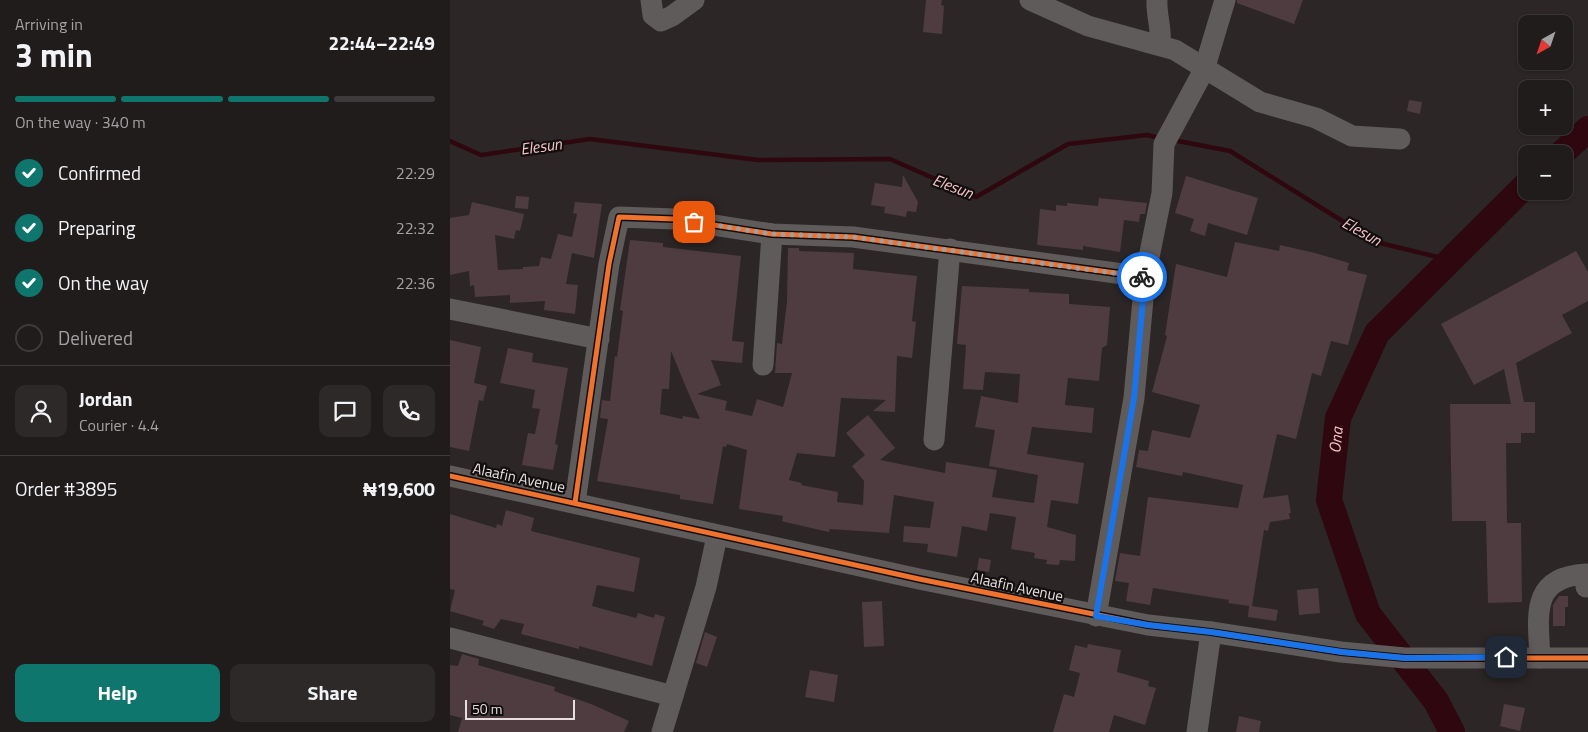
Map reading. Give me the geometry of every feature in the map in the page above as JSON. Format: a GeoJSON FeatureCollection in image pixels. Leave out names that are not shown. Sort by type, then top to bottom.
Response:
{"type":"FeatureCollection","features":[{"type":"Feature","properties":{"kind":"street"},"geometry":{"type":"LineString","coordinates":[[651,0],[653,15],[661,21],[672,16],[694,0]]}},
{"type":"Feature","properties":{"kind":"street"},"geometry":{"type":"LineString","coordinates":[[1030,0],[1088,26],[1160,44],[1187,57],[1204,70],[1227,84],[1239,88],[1260,102],[1316,118],[1352,136],[1400,139]]}},
{"type":"Feature","properties":{"kind":"street"},"geometry":{"type":"LineString","coordinates":[[1157,0],[1156,9],[1161,34],[1160,44]]}},
{"type":"Feature","properties":{"kind":"street"},"geometry":{"type":"LineString","coordinates":[[1096,616],[1134,398],[1145,277],[1162,193],[1164,144],[1204,70],[1225,0]]}},
{"type":"Feature","properties":{"kind":"street"},"geometry":{"type":"LineString","coordinates":[[575,503],[612,249],[620,217],[675,220],[772,234],[853,237],[1145,277]]}},
{"type":"Feature","properties":{"kind":"street"},"geometry":{"type":"LineString","coordinates":[[763,365],[772,234]]}},
{"type":"Feature","properties":{"kind":"street"},"geometry":{"type":"LineString","coordinates":[[934,440],[950,249]]}},
{"type":"Feature","properties":{"kind":"street"},"geometry":{"type":"LineString","coordinates":[[450,309],[599,339]]}},
{"type":"Feature","properties":{"kind":"street","name":"Alaafin Avenue"},"geometry":{"type":"LineString","coordinates":[[450,476],[717,536],[1096,616],[1148,625],[1211,632],[1342,652],[1405,658],[1588,658]]}},
{"type":"Feature","properties":{"kind":"street"},"geometry":{"type":"LineString","coordinates":[[662,732],[706,587],[717,536]]}},
{"type":"Feature","properties":{"kind":"street"},"geometry":{"type":"LineString","coordinates":[[1540,658],[1538,617],[1541,596],[1552,584],[1569,575],[1586,574],[1586,587]]}},
{"type":"Feature","properties":{"kind":"street"},"geometry":{"type":"LineString","coordinates":[[1198,732],[1211,632]]}},
{"type":"Feature","properties":{"kind":"street"},"geometry":{"type":"LineString","coordinates":[[450,638],[673,696]]}},
{"type":"Feature","properties":{"kind":"building"},"geometry":{"type":"Polygon","coordinates":[[[926,0],[942,0],[941,5],[944,6],[942,34],[923,32],[926,0]]]}},
{"type":"Feature","properties":{"kind":"building"},"geometry":{"type":"Polygon","coordinates":[[[1237,0],[1303,0],[1294,24],[1237,3],[1237,0]]]}},
{"type":"Feature","properties":{"kind":"building"},"geometry":{"type":"Polygon","coordinates":[[[1409,100],[1422,102],[1420,114],[1407,111],[1409,100]]]}},
{"type":"Feature","properties":{"kind":"building"},"geometry":{"type":"Polygon","coordinates":[[[903,175],[918,202],[916,212],[907,211],[906,217],[884,213],[885,207],[871,205],[875,183],[902,187],[903,175]]]}},
{"type":"Feature","properties":{"kind":"building"},"geometry":{"type":"Polygon","coordinates":[[[1186,176],[1258,198],[1247,235],[1208,223],[1205,236],[1190,231],[1194,219],[1175,213],[1186,176]]]}},
{"type":"Feature","properties":{"kind":"building"},"geometry":{"type":"Polygon","coordinates":[[[516,196],[529,197],[528,209],[515,208],[516,196]]]}},
{"type":"Feature","properties":{"kind":"building"},"geometry":{"type":"Polygon","coordinates":[[[1099,198],[1147,203],[1145,214],[1140,214],[1139,222],[1124,220],[1120,252],[1083,246],[1083,250],[1037,245],[1040,209],[1056,211],[1056,205],[1067,206],[1067,203],[1098,206],[1099,198]]]}},
{"type":"Feature","properties":{"kind":"building"},"geometry":{"type":"Polygon","coordinates":[[[472,202],[524,214],[520,231],[516,230],[514,239],[495,235],[498,270],[539,266],[541,257],[551,259],[558,234],[572,237],[577,214],[573,213],[575,202],[602,204],[594,258],[572,253],[566,284],[578,285],[575,314],[544,310],[545,301],[510,303],[510,295],[475,297],[474,285],[470,286],[469,271],[450,275],[450,218],[469,215],[472,202]]]}},
{"type":"Feature","properties":{"kind":"building"},"geometry":{"type":"Polygon","coordinates":[[[630,240],[663,243],[663,247],[741,256],[732,341],[744,342],[742,363],[711,360],[721,385],[697,394],[727,401],[725,410],[752,416],[757,399],[783,407],[792,373],[775,373],[777,343],[782,344],[787,301],[788,248],[799,248],[799,251],[854,253],[853,269],[917,276],[912,321],[916,322],[912,358],[897,356],[895,412],[873,411],[886,400],[841,398],[835,457],[797,453],[789,480],[802,483],[801,485],[838,492],[837,502],[863,505],[864,481],[852,466],[865,455],[846,433],[868,415],[895,448],[880,460],[945,473],[946,462],[997,470],[992,497],[1034,503],[1038,475],[989,466],[995,430],[975,427],[981,396],[1018,403],[1020,374],[985,372],[983,390],[963,389],[966,345],[957,344],[962,286],[1029,289],[1029,292],[1069,294],[1069,304],[1110,307],[1107,345],[1102,348],[1099,381],[1068,378],[1065,405],[1094,408],[1092,433],[1032,427],[1027,454],[1084,463],[1078,504],[1051,500],[1047,527],[1076,535],[1075,561],[1060,560],[1059,565],[1046,564],[1047,560],[1034,558],[1035,553],[1011,549],[1016,517],[990,513],[987,531],[962,526],[957,557],[927,552],[928,544],[903,542],[904,526],[930,528],[934,502],[894,495],[889,533],[830,529],[829,532],[782,521],[783,516],[739,509],[747,450],[727,444],[726,447],[723,446],[713,504],[680,499],[680,495],[597,481],[608,419],[600,418],[602,400],[610,401],[623,311],[620,310],[630,240]],[[671,351],[669,389],[662,389],[660,414],[682,419],[683,416],[700,419],[671,351]]]}},
{"type":"Feature","properties":{"kind":"building"},"geometry":{"type":"Polygon","coordinates":[[[1235,242],[1279,251],[1280,245],[1315,253],[1349,263],[1347,270],[1367,275],[1348,345],[1331,341],[1321,376],[1312,373],[1296,439],[1277,434],[1263,498],[1288,495],[1291,513],[1289,513],[1290,519],[1270,522],[1268,531],[1264,530],[1252,606],[1278,610],[1276,621],[1248,617],[1249,606],[1228,603],[1229,600],[1153,588],[1150,605],[1126,601],[1129,583],[1115,581],[1120,553],[1140,556],[1148,497],[1238,508],[1243,485],[1183,472],[1182,476],[1136,467],[1139,450],[1148,451],[1152,430],[1190,438],[1200,405],[1152,392],[1167,336],[1165,335],[1176,264],[1227,277],[1235,242]]]}},
{"type":"Feature","properties":{"kind":"building"},"geometry":{"type":"Polygon","coordinates":[[[1576,251],[1588,272],[1588,301],[1562,315],[1572,333],[1516,363],[1524,402],[1535,402],[1535,433],[1521,433],[1521,443],[1506,443],[1507,523],[1521,523],[1522,602],[1488,603],[1486,521],[1452,521],[1450,404],[1511,404],[1504,369],[1474,385],[1441,324],[1576,251]]]}},
{"type":"Feature","properties":{"kind":"building"},"geometry":{"type":"Polygon","coordinates":[[[450,340],[481,347],[474,383],[487,386],[483,401],[479,400],[469,451],[450,447],[450,340]]]}},
{"type":"Feature","properties":{"kind":"building"},"geometry":{"type":"Polygon","coordinates":[[[508,348],[533,353],[532,362],[568,368],[555,444],[558,445],[553,470],[522,465],[528,433],[535,434],[540,409],[532,408],[535,390],[500,383],[508,348]]]}},
{"type":"Feature","properties":{"kind":"building"},"geometry":{"type":"Polygon","coordinates":[[[506,510],[534,518],[531,531],[640,558],[634,592],[597,585],[592,606],[636,618],[638,613],[654,618],[655,614],[665,617],[652,666],[579,646],[579,649],[521,634],[524,624],[501,619],[494,629],[482,625],[484,621],[450,611],[455,590],[450,589],[450,514],[496,528],[497,524],[502,526],[506,510]]]}},
{"type":"Feature","properties":{"kind":"building"},"geometry":{"type":"Polygon","coordinates":[[[979,558],[991,560],[989,572],[977,570],[979,558]]]}},
{"type":"Feature","properties":{"kind":"building"},"geometry":{"type":"Polygon","coordinates":[[[1318,588],[1320,613],[1299,615],[1297,590],[1318,588]]]}},
{"type":"Feature","properties":{"kind":"building"},"geometry":{"type":"Polygon","coordinates":[[[1559,596],[1568,596],[1568,607],[1565,607],[1565,626],[1553,626],[1553,605],[1559,596]]]}},
{"type":"Feature","properties":{"kind":"building"},"geometry":{"type":"Polygon","coordinates":[[[882,601],[884,646],[864,647],[862,602],[882,601]]]}},
{"type":"Feature","properties":{"kind":"building"},"geometry":{"type":"Polygon","coordinates":[[[705,632],[717,637],[707,667],[696,663],[705,632]]]}},
{"type":"Feature","properties":{"kind":"building"},"geometry":{"type":"Polygon","coordinates":[[[1088,644],[1121,650],[1117,672],[1149,681],[1148,686],[1156,688],[1145,725],[1114,715],[1109,732],[1053,732],[1064,694],[1074,697],[1080,673],[1069,670],[1075,645],[1087,648],[1088,644]]]}},
{"type":"Feature","properties":{"kind":"building"},"geometry":{"type":"Polygon","coordinates":[[[462,654],[479,659],[478,665],[555,687],[554,691],[591,704],[629,721],[624,732],[458,732],[462,718],[450,715],[450,665],[458,666],[462,654]]]}},
{"type":"Feature","properties":{"kind":"building"},"geometry":{"type":"Polygon","coordinates":[[[810,670],[838,675],[834,702],[805,697],[810,670]]]}},
{"type":"Feature","properties":{"kind":"building"},"geometry":{"type":"Polygon","coordinates":[[[1504,704],[1525,708],[1520,731],[1500,726],[1504,704]]]}},
{"type":"Feature","properties":{"kind":"building"},"geometry":{"type":"Polygon","coordinates":[[[1239,716],[1261,721],[1259,732],[1236,732],[1239,716]]]}},
{"type":"Feature","properties":{"kind":"waterway","name":"Ona"},"geometry":{"type":"LineString","coordinates":[[1571,145],[1588,129]]}},
{"type":"Feature","properties":{"kind":"waterway","name":"Elesun"},"geometry":{"type":"LineString","coordinates":[[450,141],[481,155],[590,139],[758,160],[890,159],[976,197],[1068,144],[1147,135],[1160,138]]}},
{"type":"Feature","properties":{"kind":"waterway","name":"Elesun"},"geometry":{"type":"LineString","coordinates":[[1173,140],[1230,151],[1376,242],[1450,260]]}},
{"type":"Feature","properties":{"kind":"waterway","name":"Ona"},"geometry":{"type":"LineString","coordinates":[[1452,732],[1436,701],[1368,614],[1329,500],[1338,418],[1377,333],[1518,193]]}},
{"type":"Feature","properties":{"kind":"cycle path"},"geometry":{"type":"LineString","coordinates":[[575,503],[609,264],[619,217],[675,219],[772,234],[853,237],[1145,277]]}},
{"type":"Feature","properties":{"kind":"cycle path"},"geometry":{"type":"LineString","coordinates":[[450,476],[919,579],[1148,625],[1211,632],[1341,652],[1405,658],[1588,658]]}},
{"type":"Feature","properties":{"kind":"way so far"},"geometry":{"type":"LineString","coordinates":[[694,222],[772,234],[853,237],[1142,277]]}},
{"type":"Feature","properties":{"kind":"route"},"geometry":{"type":"LineString","coordinates":[[1142,277],[1145,277],[1134,398],[1096,616],[1342,652],[1405,658],[1506,657]]}}]}
